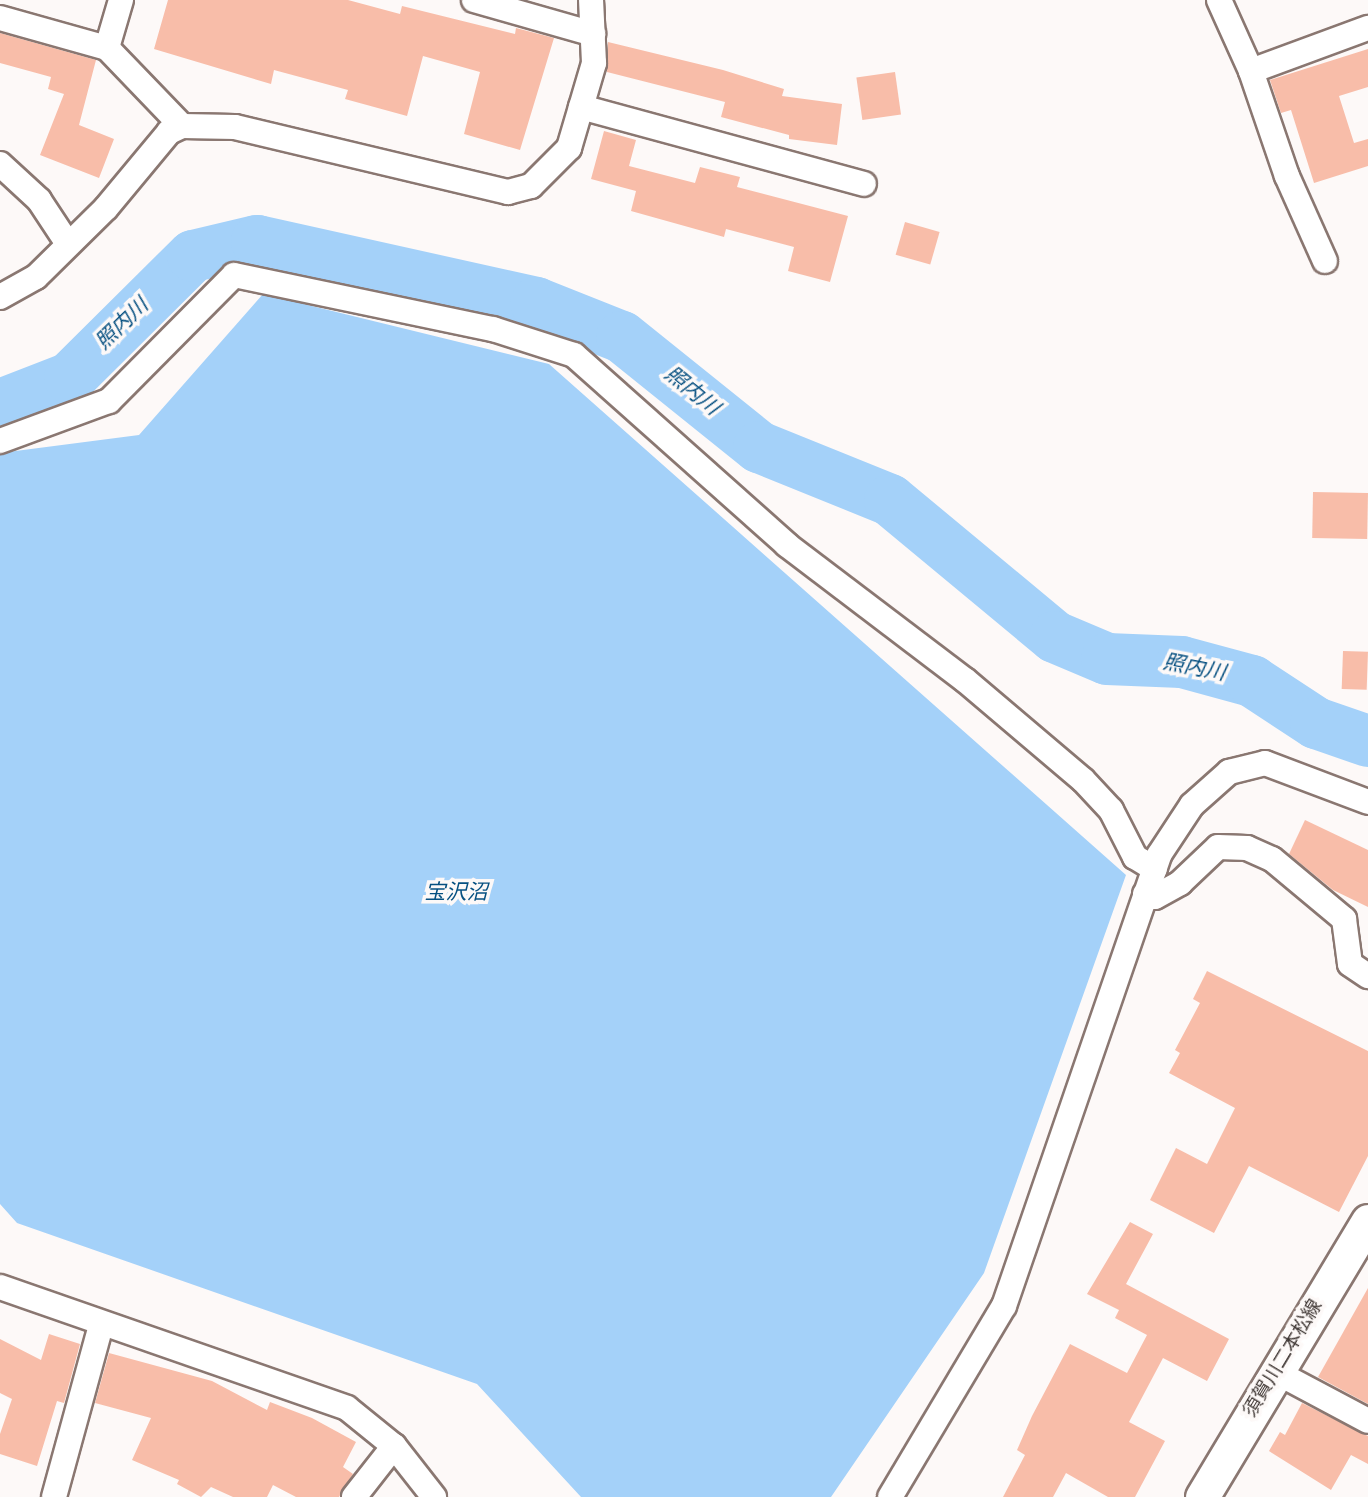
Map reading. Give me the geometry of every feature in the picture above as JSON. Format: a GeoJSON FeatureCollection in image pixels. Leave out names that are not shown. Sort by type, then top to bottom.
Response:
{"type":"FeatureCollection","features":[{"type":"Feature","properties":{"kind":"main road","name":"須賀川二本松線"},"geometry":{"type":"LineString","coordinates":[[1202,1497],[1368,1221]]}},
{"type":"Feature","properties":{"kind":"street"},"geometry":{"type":"LineString","coordinates":[[107,48],[121,0]]}},
{"type":"Feature","properties":{"kind":"street"},"geometry":{"type":"LineString","coordinates":[[474,0],[593,34]]}},
{"type":"Feature","properties":{"kind":"street"},"geometry":{"type":"LineString","coordinates":[[0,297],[36,277],[169,132],[181,125],[235,127],[508,192],[531,186],[551,169],[569,148],[594,64],[591,0]]}},
{"type":"Feature","properties":{"kind":"street"},"geometry":{"type":"LineString","coordinates":[[1219,0],[1251,71],[1287,176],[1325,261]]}},
{"type":"Feature","properties":{"kind":"street"},"geometry":{"type":"LineString","coordinates":[[0,18],[107,48],[181,125]]}},
{"type":"Feature","properties":{"kind":"street"},"geometry":{"type":"LineString","coordinates":[[1251,71],[1368,28]]}},
{"type":"Feature","properties":{"kind":"street"},"geometry":{"type":"LineString","coordinates":[[581,107],[863,184]]}},
{"type":"Feature","properties":{"kind":"street"},"geometry":{"type":"LineString","coordinates":[[0,164],[39,200],[68,244]]}},
{"type":"Feature","properties":{"kind":"street"},"geometry":{"type":"LineString","coordinates":[[0,440],[109,401],[234,275],[493,329],[574,355],[787,545],[965,680],[1083,780],[1111,810],[1135,858],[1155,869]]}},
{"type":"Feature","properties":{"kind":"street"},"geometry":{"type":"LineString","coordinates":[[890,1497],[1004,1306],[1145,894],[1155,869],[1192,805],[1229,772],[1265,763],[1368,802]]}},
{"type":"Feature","properties":{"kind":"street"},"geometry":{"type":"LineString","coordinates":[[1145,894],[1155,897],[1180,883],[1218,847],[1247,848],[1272,859],[1344,919],[1350,964],[1368,976]]}},
{"type":"Feature","properties":{"kind":"street"},"geometry":{"type":"LineString","coordinates":[[0,1287],[101,1325],[347,1408],[394,1446],[434,1497]]}},
{"type":"Feature","properties":{"kind":"street"},"geometry":{"type":"LineString","coordinates":[[54,1497],[101,1325]]}},
{"type":"Feature","properties":{"kind":"street"},"geometry":{"type":"LineString","coordinates":[[1276,1372],[1368,1421]]}},
{"type":"Feature","properties":{"kind":"street"},"geometry":{"type":"LineString","coordinates":[[354,1497],[394,1446]]}},
{"type":"Feature","properties":{"kind":"water","name":"宝沢沼"},"geometry":{"type":"Polygon","coordinates":[[[263,294],[549,364],[1126,875],[984,1273],[831,1497],[581,1497],[477,1384],[17,1223],[0,1204],[0,453],[139,435],[263,294]]]}},
{"type":"Feature","properties":{"kind":"building"},"geometry":{"type":"Polygon","coordinates":[[[168,0],[348,0],[400,14],[402,6],[515,34],[516,28],[554,38],[520,150],[464,134],[480,72],[423,56],[407,116],[345,99],[348,90],[274,70],[271,84],[154,49],[168,0]]]}},
{"type":"Feature","properties":{"kind":"building"},"geometry":{"type":"Polygon","coordinates":[[[0,33],[96,60],[79,125],[114,139],[99,178],[40,155],[64,94],[48,89],[51,77],[0,63],[0,33]]]}},
{"type":"Feature","properties":{"kind":"building"},"geometry":{"type":"Polygon","coordinates":[[[608,42],[723,70],[784,89],[782,96],[842,104],[837,145],[789,139],[789,135],[721,117],[725,102],[607,72],[608,42]]]}},
{"type":"Feature","properties":{"kind":"building"},"geometry":{"type":"Polygon","coordinates":[[[1368,49],[1368,87],[1339,96],[1354,143],[1368,139],[1368,166],[1314,183],[1291,110],[1281,113],[1270,80],[1368,49]]]}},
{"type":"Feature","properties":{"kind":"building"},"geometry":{"type":"Polygon","coordinates":[[[895,72],[901,115],[862,120],[856,77],[895,72]]]}},
{"type":"Feature","properties":{"kind":"building"},"geometry":{"type":"Polygon","coordinates":[[[604,131],[636,140],[629,166],[695,183],[700,167],[740,177],[737,187],[848,216],[830,282],[788,271],[794,247],[726,229],[724,237],[631,211],[636,191],[591,179],[604,131]]]}},
{"type":"Feature","properties":{"kind":"building"},"geometry":{"type":"Polygon","coordinates":[[[905,222],[940,232],[930,265],[896,255],[905,222]]]}},
{"type":"Feature","properties":{"kind":"building"},"geometry":{"type":"Polygon","coordinates":[[[1313,492],[1368,493],[1367,539],[1312,538],[1313,492]]]}},
{"type":"Feature","properties":{"kind":"building"},"geometry":{"type":"Polygon","coordinates":[[[1343,651],[1368,652],[1367,690],[1342,689],[1343,651]]]}},
{"type":"Feature","properties":{"kind":"building"},"geometry":{"type":"Polygon","coordinates":[[[1305,820],[1368,850],[1368,907],[1333,890],[1289,854],[1305,820]]]}},
{"type":"Feature","properties":{"kind":"building"},"geometry":{"type":"Polygon","coordinates":[[[1207,971],[1368,1051],[1368,1156],[1339,1212],[1249,1166],[1214,1233],[1150,1200],[1176,1148],[1207,1164],[1235,1108],[1169,1073],[1180,1053],[1175,1050],[1200,1003],[1193,999],[1207,971]]]}},
{"type":"Feature","properties":{"kind":"building"},"geometry":{"type":"Polygon","coordinates":[[[1130,1222],[1153,1234],[1126,1284],[1229,1339],[1207,1381],[1163,1358],[1129,1422],[1165,1441],[1135,1497],[1108,1497],[1066,1473],[1053,1497],[1003,1497],[1025,1455],[1017,1450],[1070,1344],[1127,1373],[1147,1335],[1115,1318],[1119,1310],[1087,1294],[1130,1222]]]}},
{"type":"Feature","properties":{"kind":"building"},"geometry":{"type":"Polygon","coordinates":[[[1368,1288],[1368,1404],[1318,1377],[1368,1288]]]}},
{"type":"Feature","properties":{"kind":"building"},"geometry":{"type":"Polygon","coordinates":[[[49,1334],[80,1344],[64,1403],[57,1401],[37,1466],[0,1454],[0,1434],[12,1399],[0,1393],[0,1339],[41,1360],[49,1334]]]}},
{"type":"Feature","properties":{"kind":"building"},"geometry":{"type":"Polygon","coordinates":[[[109,1353],[212,1381],[267,1410],[270,1402],[312,1418],[356,1442],[343,1467],[353,1474],[339,1497],[296,1497],[273,1485],[267,1497],[233,1497],[211,1487],[201,1497],[177,1484],[179,1480],[132,1460],[151,1418],[95,1403],[109,1353]]]}},
{"type":"Feature","properties":{"kind":"building"},"geometry":{"type":"Polygon","coordinates":[[[1302,1403],[1368,1436],[1368,1464],[1351,1455],[1331,1490],[1269,1451],[1280,1432],[1285,1435],[1302,1403]]]}},
{"type":"Feature","properties":{"kind":"waterway","name":"照内川"},"geometry":{"type":"LineString","coordinates":[[0,405],[70,378],[193,256],[257,241],[536,303],[622,337],[759,447],[890,500],[1055,637],[1107,659],[1182,662],[1252,681],[1316,723],[1368,741]]}}]}
